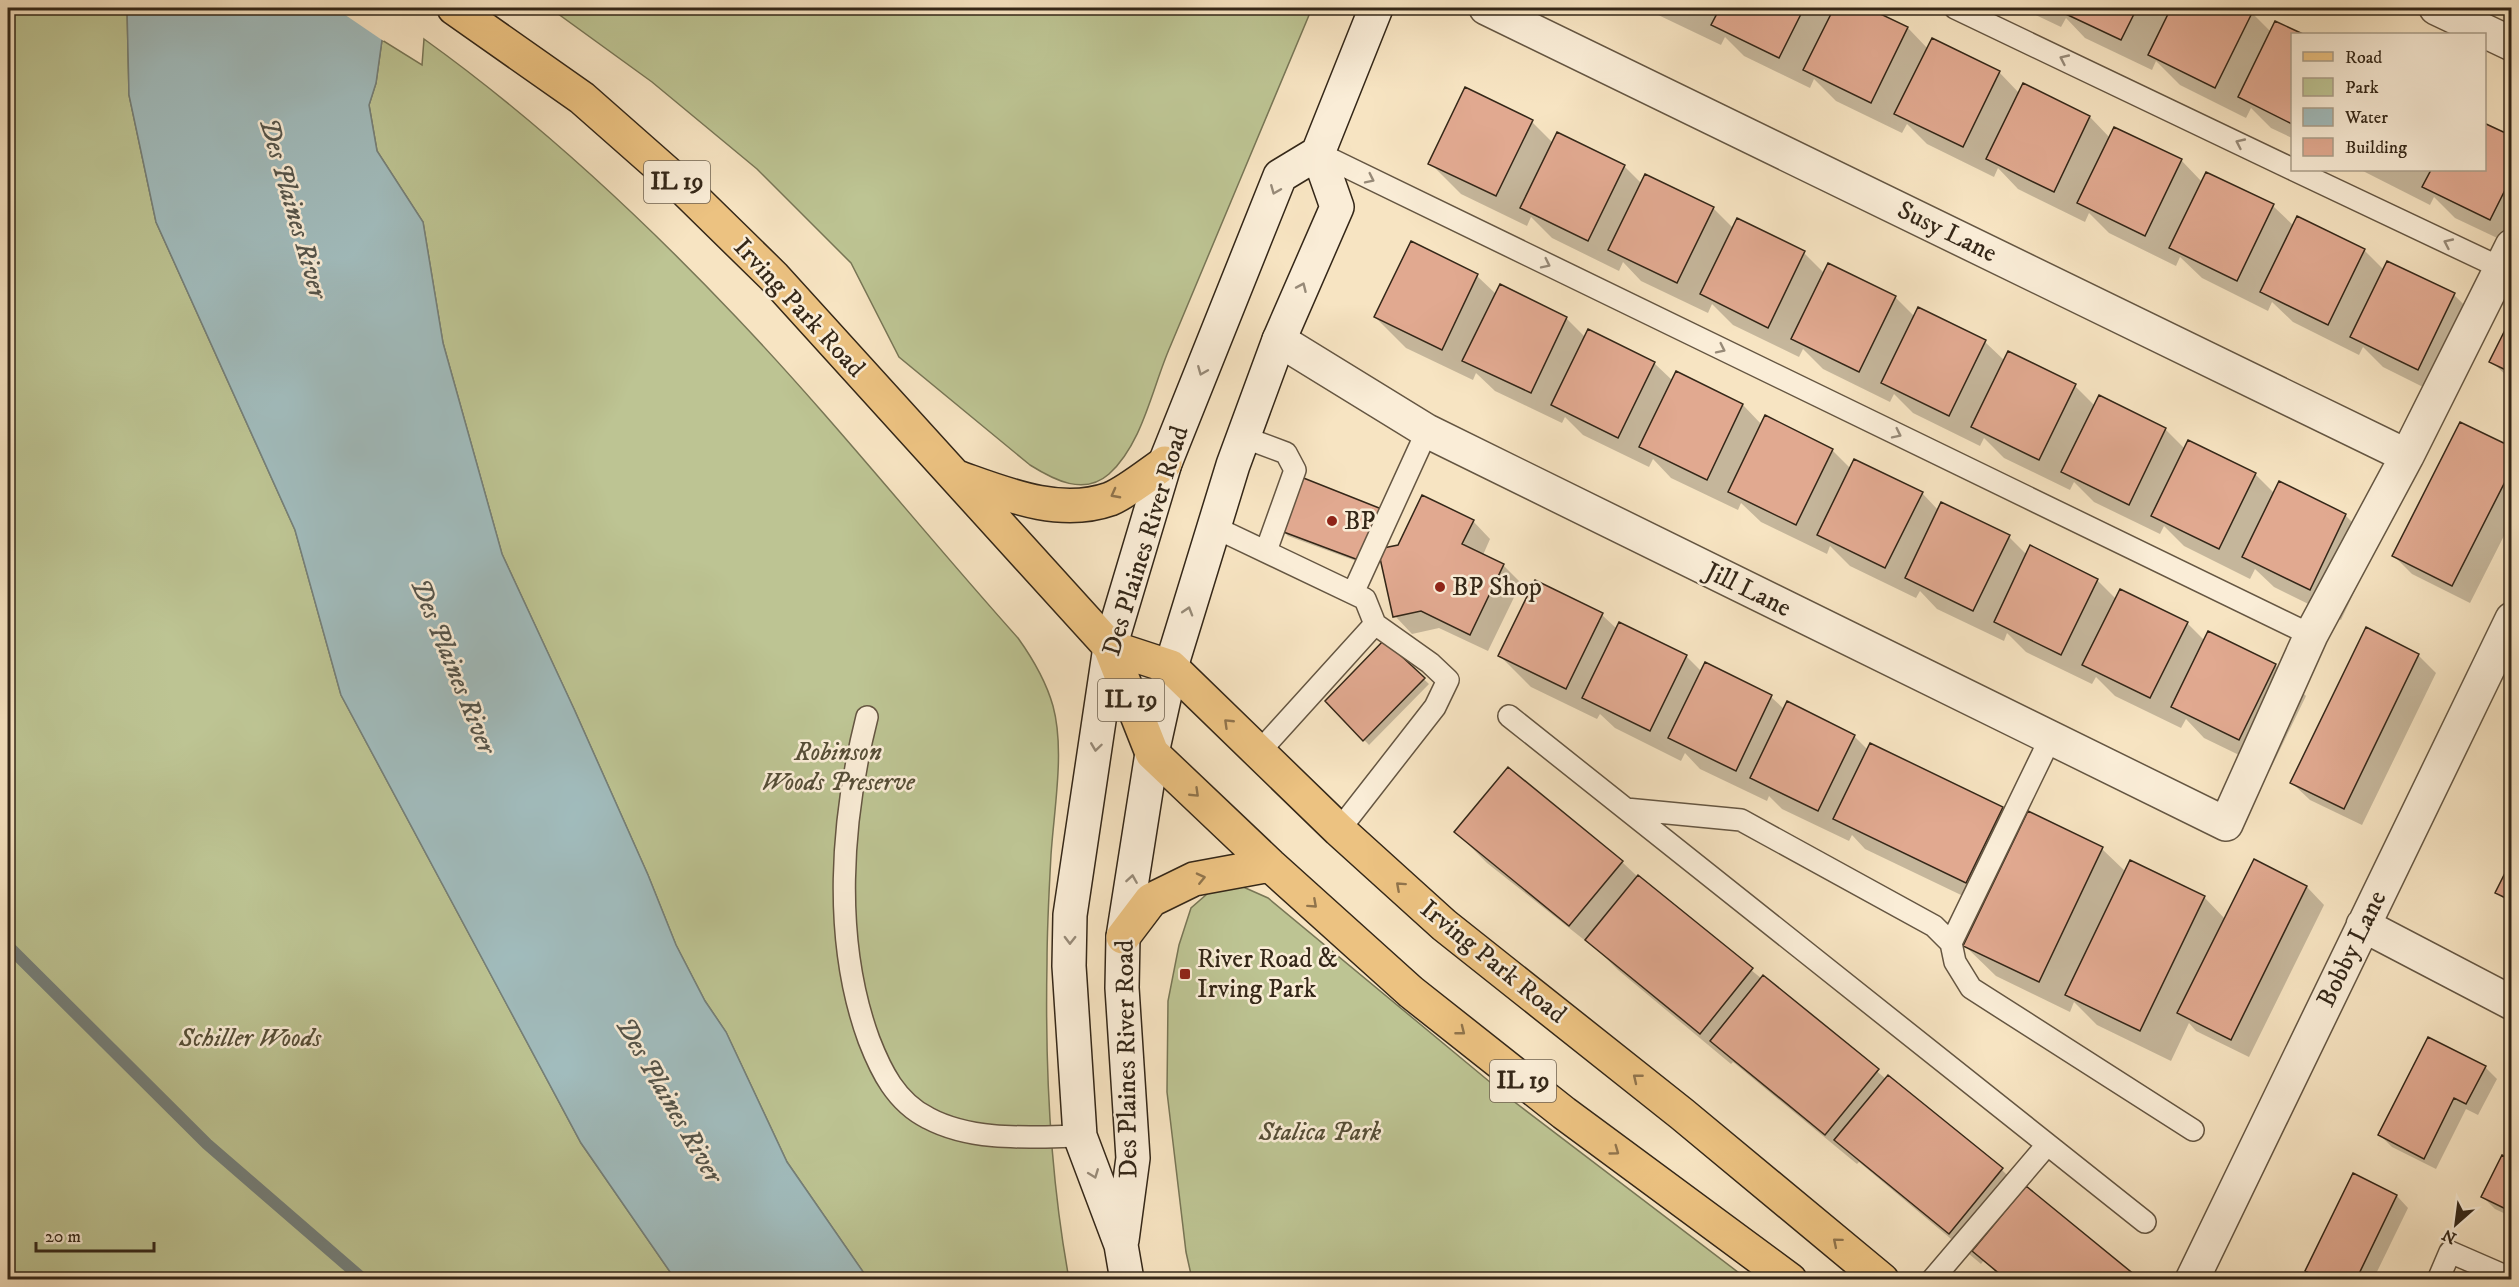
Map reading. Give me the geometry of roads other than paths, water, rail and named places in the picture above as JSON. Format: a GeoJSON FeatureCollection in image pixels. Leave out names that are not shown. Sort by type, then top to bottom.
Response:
{"type":"FeatureCollection","features":[{"type":"Feature","properties":{"kind":"main road","name":"Irving Park Road"},"geometry":{"type":"LineString","coordinates":[[454,8],[582,98],[675,180],[774,277],[952,476],[1110,647],[1152,753],[1270,865],[1420,999],[1564,1113],[1790,1280]]}},
{"type":"Feature","properties":{"kind":"main road"},"geometry":{"type":"LineString","coordinates":[[952,476],[1026,501],[1074,506],[1111,498],[1165,463]]}},
{"type":"Feature","properties":{"kind":"main road","name":"Irving Park Road"},"geometry":{"type":"LineString","coordinates":[[1110,647],[1171,667],[1339,830],[1444,925],[1682,1114],[1882,1280]]}},
{"type":"Feature","properties":{"kind":"main road"},"geometry":{"type":"LineString","coordinates":[[1123,937],[1151,900],[1194,879],[1270,865]]}},
{"type":"Feature","properties":{"kind":"street"},"geometry":{"type":"LineString","coordinates":[[1318,153],[1376,8]]}},
{"type":"Feature","properties":{"kind":"street","name":"Susy Lane"},"geometry":{"type":"LineString","coordinates":[[1486,8],[2407,456]]}},
{"type":"Feature","properties":{"kind":"street"},"geometry":{"type":"LineString","coordinates":[[2436,8],[2511,44]]}},
{"type":"Feature","properties":{"kind":"street","name":"Des Plaines River Road"},"geometry":{"type":"LineString","coordinates":[[1121,1245],[1133,1158],[1122,988],[1123,937],[1152,753],[1171,667],[1243,437],[1279,340],[1337,207],[1318,153],[1280,176],[1165,463],[1110,647],[1070,915],[1069,966],[1080,1136],[1121,1245],[1127,1280]]}},
{"type":"Feature","properties":{"kind":"street"},"geometry":{"type":"LineString","coordinates":[[2311,636],[2407,456],[2506,257]]}},
{"type":"Feature","properties":{"kind":"street","name":"Jill Lane"},"geometry":{"type":"LineString","coordinates":[[1279,340],[1427,431],[2226,824],[2311,636]]}},
{"type":"Feature","properties":{"kind":"street","name":"Bobby Lane"},"geometry":{"type":"LineString","coordinates":[[2192,1280],[2511,619]]}},
{"type":"Feature","properties":{"kind":"street"},"geometry":{"type":"LineString","coordinates":[[2363,925],[2511,1003]]}},
{"type":"Feature","properties":{"kind":"lane"},"geometry":{"type":"LineString","coordinates":[[1955,8],[2291,168]]}},
{"type":"Feature","properties":{"kind":"lane"},"geometry":{"type":"LineString","coordinates":[[1318,153],[2311,636]]}},
{"type":"Feature","properties":{"kind":"lane"},"geometry":{"type":"LineString","coordinates":[[2298,171],[2506,257]]}},
{"type":"Feature","properties":{"kind":"lane"},"geometry":{"type":"LineString","coordinates":[[1353,593],[1427,431]]}},
{"type":"Feature","properties":{"kind":"lane"},"geometry":{"type":"LineString","coordinates":[[1243,437],[1286,453],[1295,470],[1266,551]]}},
{"type":"Feature","properties":{"kind":"lane"},"geometry":{"type":"LineString","coordinates":[[1214,527],[1365,599],[1375,624],[1430,663],[1448,680],[1436,707],[1339,830]]}},
{"type":"Feature","properties":{"kind":"lane"},"geometry":{"type":"LineString","coordinates":[[1259,752],[1375,624]]}},
{"type":"Feature","properties":{"kind":"lane"},"geometry":{"type":"LineString","coordinates":[[1509,716],[2145,1222]]}},
{"type":"Feature","properties":{"kind":"lane"},"geometry":{"type":"LineString","coordinates":[[867,717],[857,755],[849,812],[845,880],[846,937],[858,1010],[881,1072],[902,1099],[926,1118],[954,1130],[1027,1137],[1080,1136]]}},
{"type":"Feature","properties":{"kind":"lane"},"geometry":{"type":"LineString","coordinates":[[1951,943],[2050,739]]}},
{"type":"Feature","properties":{"kind":"lane"},"geometry":{"type":"LineString","coordinates":[[1626,809],[1741,820],[1934,926],[1951,943],[1955,962],[1971,988],[2193,1130]]}},
{"type":"Feature","properties":{"kind":"lane"},"geometry":{"type":"LineString","coordinates":[[1932,1280],[2048,1145]]}},
{"type":"Feature","properties":{"kind":"lane"},"geometry":{"type":"LineString","coordinates":[[2438,1280],[2451,1252],[2511,1279]]}},
{"type":"Feature","properties":{"kind":"water","name":"Des Plaines River"},"geometry":{"type":"Polygon","coordinates":[[[127,8],[380,8],[382,40],[376,83],[369,105],[377,151],[423,222],[443,343],[502,554],[648,875],[676,945],[705,1001],[726,1032],[787,1162],[868,1279],[675,1279],[581,1143],[341,695],[295,530],[156,222],[129,95],[127,8]]]}},
{"type":"Feature","properties":{"kind":"waterway"},"geometry":{"type":"LineString","coordinates":[[8,946],[207,1144],[364,1280]]}},
{"type":"Feature","properties":{"kind":"place","name":"BP"},"geometry":{"type":"Point","coordinates":[1332,521]}},
{"type":"Feature","properties":{"kind":"place","name":"BP Shop"},"geometry":{"type":"Point","coordinates":[1440,587]}},
{"type":"Feature","properties":{"kind":"place","name":"River Road & Irving Park"},"geometry":{"type":"Point","coordinates":[1185,974]}},
{"type":"Feature","properties":{"kind":"park label","name":"Robinson Woods Preserve"},"geometry":{"type":"Point","coordinates":[838,767]}},
{"type":"Feature","properties":{"kind":"park label","name":"Schiller Woods"},"geometry":{"type":"Point","coordinates":[250,1038]}},
{"type":"Feature","properties":{"kind":"park label","name":"Stalica Park"},"geometry":{"type":"Point","coordinates":[1320,1132]}}]}
